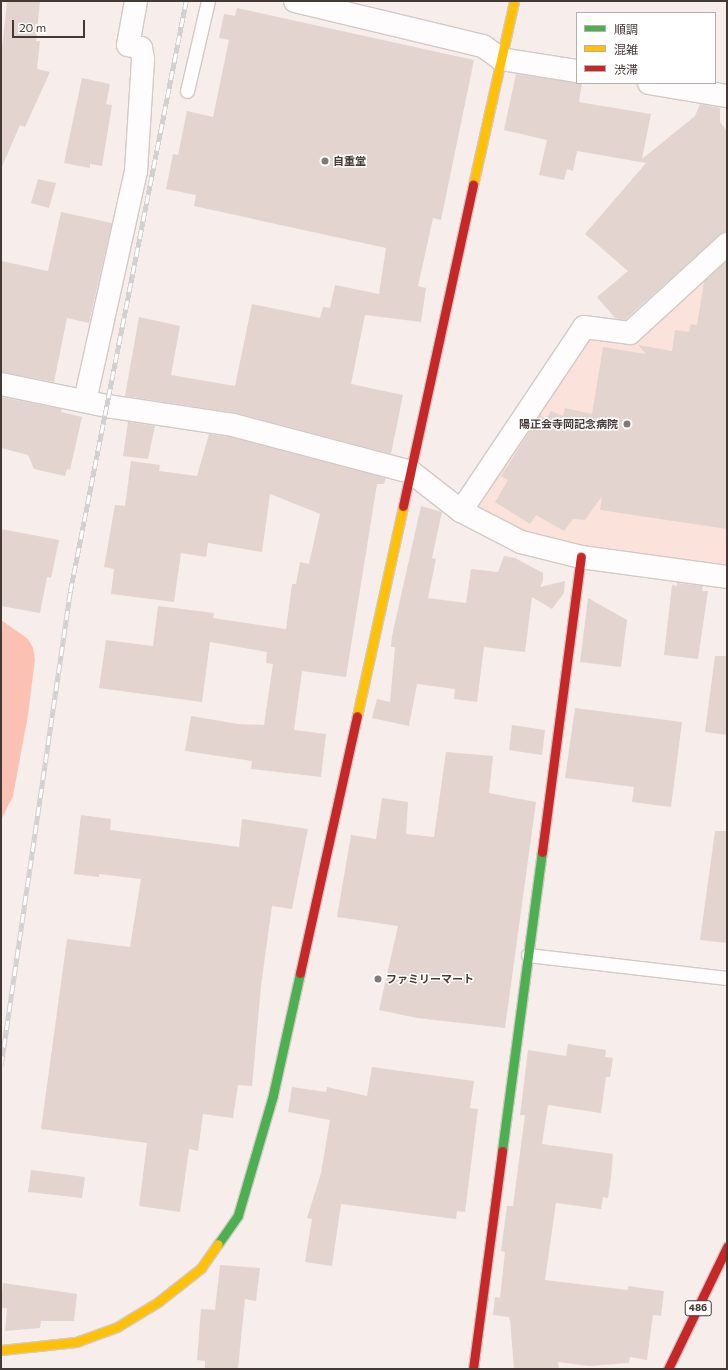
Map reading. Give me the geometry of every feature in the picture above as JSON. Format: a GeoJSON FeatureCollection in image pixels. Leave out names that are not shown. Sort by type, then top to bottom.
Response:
{"type":"FeatureCollection","features":[{"type":"Feature","properties":{"kind":"main road"},"geometry":{"type":"LineString","coordinates":[[1,1350],[76,1342],[117,1327],[158,1302],[202,1268],[238,1215],[273,1095],[514,1]]}},
{"type":"Feature","properties":{"kind":"main road"},"geometry":{"type":"LineString","coordinates":[[473,1369],[581,557]]}},
{"type":"Feature","properties":{"kind":"main road","name":"486"},"geometry":{"type":"LineString","coordinates":[[668,1369],[727,1247]]}},
{"type":"Feature","properties":{"kind":"street"},"geometry":{"type":"LineString","coordinates":[[85,401],[136,171],[143,59],[141,48],[128,45],[136,1]]}},
{"type":"Feature","properties":{"kind":"street"},"geometry":{"type":"LineString","coordinates":[[295,1],[483,46],[502,59],[576,71]]}},
{"type":"Feature","properties":{"kind":"street"},"geometry":{"type":"LineString","coordinates":[[655,84],[727,96]]}},
{"type":"Feature","properties":{"kind":"street"},"geometry":{"type":"LineString","coordinates":[[461,511],[584,327],[630,333],[727,244]]}},
{"type":"Feature","properties":{"kind":"street"},"geometry":{"type":"LineString","coordinates":[[1,384],[85,401],[233,425],[411,472],[461,511],[520,542],[581,557],[727,577]]}},
{"type":"Feature","properties":{"kind":"lane"},"geometry":{"type":"LineString","coordinates":[[187,91],[208,1]]}},
{"type":"Feature","properties":{"kind":"lane"},"geometry":{"type":"LineString","coordinates":[[528,955],[727,978]]}},
{"type":"Feature","properties":{"kind":"shaded area","name":"陽正会寺岡記念病院"},"geometry":{"type":"Polygon","coordinates":[[[727,253],[727,568],[577,547],[518,529],[473,505],[585,338],[626,343],[727,253]]]}},
{"type":"Feature","properties":{"kind":"shaded area"},"geometry":{"type":"Polygon","coordinates":[[[1,620],[28,639],[33,648],[35,659],[28,715],[13,796],[1,820],[1,620]]]}},
{"type":"Feature","properties":{"kind":"building"},"geometry":{"type":"Polygon","coordinates":[[[7,1],[40,1],[36,41],[40,41],[37,69],[50,72],[25,127],[20,125],[1,169],[1,59],[7,1]]]}},
{"type":"Feature","properties":{"kind":"building"},"geometry":{"type":"Polygon","coordinates":[[[237,8],[474,60],[441,220],[433,218],[418,286],[426,288],[421,322],[365,315],[351,384],[403,395],[391,454],[236,413],[125,396],[139,317],[180,326],[171,375],[235,386],[252,304],[320,318],[323,307],[330,308],[335,285],[379,294],[386,248],[194,206],[196,195],[166,189],[173,154],[178,155],[187,111],[213,117],[229,40],[219,38],[224,14],[235,16],[237,8]]]}},
{"type":"Feature","properties":{"kind":"building"},"geometry":{"type":"Polygon","coordinates":[[[516,74],[576,82],[576,84],[582,84],[579,102],[651,114],[642,159],[695,116],[700,104],[720,108],[720,122],[727,131],[727,232],[719,235],[625,320],[615,318],[597,297],[628,271],[585,234],[646,163],[577,151],[573,171],[567,169],[564,180],[539,175],[547,140],[504,130],[516,74]]]}},
{"type":"Feature","properties":{"kind":"building"},"geometry":{"type":"Polygon","coordinates":[[[82,78],[110,84],[106,104],[112,105],[102,166],[90,164],[90,168],[64,163],[82,78]]]}},
{"type":"Feature","properties":{"kind":"building"},"geometry":{"type":"Polygon","coordinates":[[[38,179],[56,183],[49,208],[31,203],[38,179]]]}},
{"type":"Feature","properties":{"kind":"building"},"geometry":{"type":"Polygon","coordinates":[[[61,212],[112,223],[89,323],[67,318],[54,382],[1,372],[1,261],[48,271],[61,212]]]}},
{"type":"Feature","properties":{"kind":"building","name":"陽正会寺岡記念病院"},"geometry":{"type":"Polygon","coordinates":[[[727,261],[727,529],[600,510],[602,496],[585,520],[573,519],[564,531],[536,515],[530,524],[495,502],[508,480],[501,476],[540,415],[546,419],[551,411],[563,416],[565,408],[592,414],[603,347],[646,354],[638,345],[672,351],[675,330],[689,332],[691,324],[697,325],[704,282],[727,261]]]}},
{"type":"Feature","properties":{"kind":"building"},"geometry":{"type":"Polygon","coordinates":[[[1,397],[62,409],[61,412],[82,417],[70,470],[67,469],[65,476],[34,469],[28,455],[1,448],[1,397]]]}},
{"type":"Feature","properties":{"kind":"building"},"geometry":{"type":"Polygon","coordinates":[[[128,422],[155,426],[148,459],[123,456],[128,422]]]}},
{"type":"Feature","properties":{"kind":"building"},"geometry":{"type":"Polygon","coordinates":[[[209,434],[230,437],[386,478],[384,484],[377,484],[346,677],[302,671],[294,730],[326,734],[321,777],[251,769],[252,761],[185,751],[191,716],[238,724],[264,725],[273,664],[266,663],[267,652],[210,642],[202,702],[99,688],[106,640],[153,646],[158,606],[214,613],[213,618],[286,629],[292,584],[296,584],[300,562],[309,564],[320,514],[270,494],[262,552],[208,543],[206,557],[181,553],[174,602],[111,594],[114,569],[104,567],[115,505],[125,506],[131,461],[160,465],[159,471],[197,476],[209,434]]]}},
{"type":"Feature","properties":{"kind":"building"},"geometry":{"type":"Polygon","coordinates":[[[421,506],[442,512],[432,558],[436,559],[428,598],[466,603],[471,569],[498,572],[504,556],[515,558],[543,573],[543,581],[540,587],[565,581],[564,593],[552,609],[532,597],[525,652],[484,647],[477,702],[454,699],[455,689],[417,684],[409,726],[372,718],[377,699],[390,702],[395,647],[391,647],[392,636],[421,506]]]}},
{"type":"Feature","properties":{"kind":"building"},"geometry":{"type":"Polygon","coordinates":[[[1,529],[59,540],[51,578],[47,577],[40,613],[1,606],[1,529]]]}},
{"type":"Feature","properties":{"kind":"building"},"geometry":{"type":"Polygon","coordinates":[[[677,583],[703,586],[702,591],[708,591],[698,659],[664,655],[672,585],[677,586],[677,583]]]}},
{"type":"Feature","properties":{"kind":"building"},"geometry":{"type":"Polygon","coordinates":[[[588,598],[627,620],[621,667],[580,662],[588,598]]]}},
{"type":"Feature","properties":{"kind":"building"},"geometry":{"type":"Polygon","coordinates":[[[715,656],[727,656],[727,735],[705,732],[715,656]]]}},
{"type":"Feature","properties":{"kind":"building"},"geometry":{"type":"Polygon","coordinates":[[[575,708],[682,722],[671,807],[632,802],[634,787],[565,778],[575,708]]]}},
{"type":"Feature","properties":{"kind":"building"},"geometry":{"type":"Polygon","coordinates":[[[512,725],[545,730],[542,755],[509,750],[512,725]]]}},
{"type":"Feature","properties":{"kind":"building"},"geometry":{"type":"Polygon","coordinates":[[[446,752],[493,756],[489,793],[536,802],[505,1028],[417,1018],[379,1010],[398,926],[337,917],[351,835],[376,839],[382,798],[408,802],[406,834],[434,837],[446,752]]]}},
{"type":"Feature","properties":{"kind":"building"},"geometry":{"type":"Polygon","coordinates":[[[81,815],[111,819],[110,830],[239,847],[242,819],[308,829],[292,909],[272,906],[261,986],[252,1086],[238,1085],[233,1118],[203,1114],[198,1151],[189,1149],[180,1212],[139,1206],[147,1143],[41,1129],[67,939],[130,947],[141,879],[99,874],[99,877],[74,874],[81,815]]]}},
{"type":"Feature","properties":{"kind":"building"},"geometry":{"type":"Polygon","coordinates":[[[715,831],[727,831],[727,943],[700,940],[715,831]]]}},
{"type":"Feature","properties":{"kind":"building"},"geometry":{"type":"Polygon","coordinates":[[[568,1044],[606,1050],[605,1057],[613,1058],[610,1077],[606,1077],[601,1113],[548,1105],[542,1144],[613,1154],[611,1177],[608,1198],[603,1197],[601,1209],[556,1203],[545,1280],[628,1290],[628,1286],[664,1291],[661,1316],[653,1315],[647,1360],[630,1357],[629,1363],[589,1366],[558,1362],[559,1368],[514,1369],[509,1317],[493,1315],[495,1297],[500,1298],[505,1252],[501,1251],[507,1206],[513,1206],[525,1115],[520,1115],[528,1050],[566,1056],[568,1044]]]}},
{"type":"Feature","properties":{"kind":"building"},"geometry":{"type":"Polygon","coordinates":[[[372,1067],[474,1081],[470,1108],[478,1109],[465,1212],[457,1211],[456,1219],[341,1204],[332,1266],[305,1262],[312,1219],[307,1218],[321,1173],[330,1120],[288,1112],[292,1087],[326,1092],[327,1087],[367,1096],[372,1067]]]}},
{"type":"Feature","properties":{"kind":"building"},"geometry":{"type":"Polygon","coordinates":[[[31,1170],[85,1177],[82,1198],[28,1192],[31,1170]]]}},
{"type":"Feature","properties":{"kind":"building"},"geometry":{"type":"Polygon","coordinates":[[[220,1265],[260,1268],[256,1301],[245,1299],[238,1369],[205,1369],[205,1361],[197,1360],[201,1309],[215,1310],[220,1265]]]}},
{"type":"Feature","properties":{"kind":"building"},"geometry":{"type":"Polygon","coordinates":[[[3,1283],[77,1294],[74,1321],[41,1321],[40,1328],[5,1331],[7,1308],[1,1308],[3,1283]]]}},
{"type":"Feature","properties":{"kind":"railway"},"geometry":{"type":"LineString","coordinates":[[1,1065],[70,592],[186,1]]}},
{"type":"Feature","properties":{"kind":"traffic: fast"},"geometry":{"type":"LineString","coordinates":[[502,1151],[542,852]]}},
{"type":"Feature","properties":{"kind":"traffic: fast"},"geometry":{"type":"LineString","coordinates":[[218,1244],[238,1215],[273,1095],[300,973]]}},
{"type":"Feature","properties":{"kind":"traffic: slow"},"geometry":{"type":"LineString","coordinates":[[473,185],[514,1]]}},
{"type":"Feature","properties":{"kind":"traffic: slow"},"geometry":{"type":"LineString","coordinates":[[357,716],[403,506]]}},
{"type":"Feature","properties":{"kind":"traffic: slow"},"geometry":{"type":"LineString","coordinates":[[1,1350],[76,1342],[117,1327],[158,1302],[201,1268],[218,1244]]}},
{"type":"Feature","properties":{"kind":"traffic: jam"},"geometry":{"type":"LineString","coordinates":[[403,506],[473,185]]}},
{"type":"Feature","properties":{"kind":"traffic: jam"},"geometry":{"type":"LineString","coordinates":[[542,852],[581,557]]}},
{"type":"Feature","properties":{"kind":"traffic: jam"},"geometry":{"type":"LineString","coordinates":[[300,973],[357,716]]}},
{"type":"Feature","properties":{"kind":"traffic: jam"},"geometry":{"type":"LineString","coordinates":[[473,1369],[502,1151]]}},
{"type":"Feature","properties":{"kind":"traffic: jam"},"geometry":{"type":"LineString","coordinates":[[668,1369],[727,1247]]}},
{"type":"Feature","properties":{"kind":"place","name":"自重堂"},"geometry":{"type":"Point","coordinates":[325,161]}},
{"type":"Feature","properties":{"kind":"place","name":"陽正会寺岡記念病院"},"geometry":{"type":"Point","coordinates":[627,424]}},
{"type":"Feature","properties":{"kind":"place","name":"ファミリーマート"},"geometry":{"type":"Point","coordinates":[378,979]}}]}
